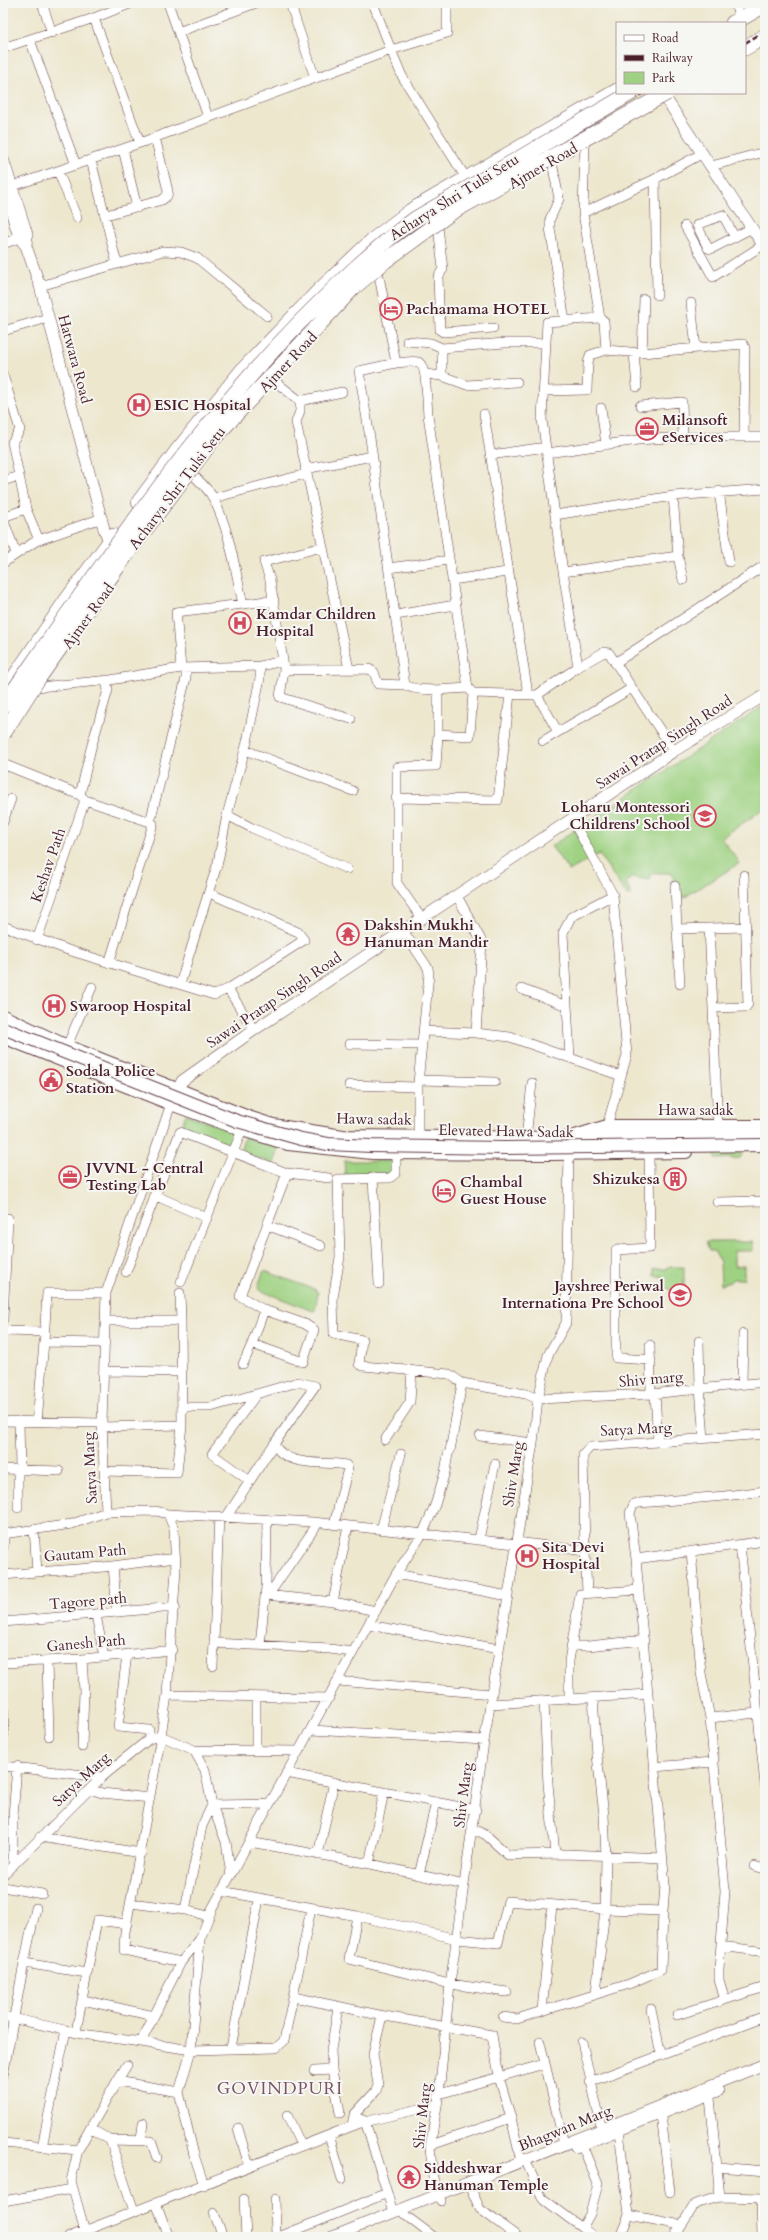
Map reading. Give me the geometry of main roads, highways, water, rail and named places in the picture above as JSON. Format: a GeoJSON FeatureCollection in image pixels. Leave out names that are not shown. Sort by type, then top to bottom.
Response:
{"type":"FeatureCollection","features":[{"type":"Feature","properties":{"kind":"highway"},"geometry":{"type":"LineString","coordinates":[[741,22],[765,5]]}},
{"type":"Feature","properties":{"kind":"highway"},"geometry":{"type":"LineString","coordinates":[[743,22],[765,15]]}},
{"type":"Feature","properties":{"kind":"highway"},"geometry":{"type":"LineString","coordinates":[[746,47],[765,36]]}},
{"type":"Feature","properties":{"kind":"highway"},"geometry":{"type":"LineString","coordinates":[[746,53],[765,42]]}},
{"type":"Feature","properties":{"kind":"highway","name":"Ajmer Road"},"geometry":{"type":"LineString","coordinates":[[3,694],[66,600],[178,450],[223,394],[287,323],[372,240],[411,211],[616,93]]}},
{"type":"Feature","properties":{"kind":"highway","name":"Acharya Shri Tulsi Setu"},"geometry":{"type":"LineString","coordinates":[[3,706],[72,606],[184,455],[248,377],[325,296],[385,241],[415,219],[629,94]]}},
{"type":"Feature","properties":{"kind":"highway","name":"Ajmer Road"},"geometry":{"type":"LineString","coordinates":[[3,742],[39,687],[126,563],[218,438],[355,291],[410,245],[438,226],[668,95]]}},
{"type":"Feature","properties":{"kind":"highway","name":"Acharya Shri Tulsi Setu"},"geometry":{"type":"LineString","coordinates":[[3,734],[38,679],[112,575],[214,438],[352,290],[385,261],[452,212],[668,95]]}},
{"type":"Feature","properties":{"kind":"main road","name":"Hawa sadak"},"geometry":{"type":"LineString","coordinates":[[3,1016],[67,1046],[178,1091],[274,1125],[343,1136],[569,1138],[607,1126],[765,1126]]}},
{"type":"Feature","properties":{"kind":"main road","name":"Elevated Hawa Sadak"},"geometry":{"type":"LineString","coordinates":[[3,1028],[237,1121],[301,1139],[328,1144],[505,1148],[765,1145]]}},
{"type":"Feature","properties":{"kind":"main road"},"geometry":{"type":"LineString","coordinates":[[3,1037],[171,1104],[242,1130],[288,1144],[326,1150],[396,1153],[569,1154],[765,1150]]}},
{"type":"Feature","properties":{"kind":"main road","name":"Elevated Hawa Sadak"},"geometry":{"type":"LineString","coordinates":[[569,1138],[765,1135]]}},
{"type":"Feature","properties":{"kind":"railway"},"geometry":{"type":"LineString","coordinates":[[746,42],[765,31]]}},
{"type":"Feature","properties":{"kind":"railway"},"geometry":{"type":"LineString","coordinates":[[570,136],[642,94]]}},
{"type":"Feature","properties":{"kind":"railway"},"geometry":{"type":"LineString","coordinates":[[3,724],[113,565],[166,493],[227,415],[281,355],[348,288],[392,251],[451,210],[655,94]]}},
{"type":"Feature","properties":{"kind":"place","name":"Pachamama HOTEL"},"geometry":{"type":"Point","coordinates":[391,309]}},
{"type":"Feature","properties":{"kind":"place","name":"ESIC Hospital"},"geometry":{"type":"Point","coordinates":[139,405]}},
{"type":"Feature","properties":{"kind":"place","name":"Milansoft eServices"},"geometry":{"type":"Point","coordinates":[647,429]}},
{"type":"Feature","properties":{"kind":"place","name":"Kamdar Children Hospital"},"geometry":{"type":"Point","coordinates":[240,623]}},
{"type":"Feature","properties":{"kind":"place","name":"Loharu Montessori Childrens' School"},"geometry":{"type":"Point","coordinates":[705,816]}},
{"type":"Feature","properties":{"kind":"place","name":"Dakshin Mukhi Hanuman Mandir"},"geometry":{"type":"Point","coordinates":[348,934]}},
{"type":"Feature","properties":{"kind":"place","name":"Swaroop Hospital"},"geometry":{"type":"Point","coordinates":[54,1006]}},
{"type":"Feature","properties":{"kind":"place","name":"Sodala Police Station"},"geometry":{"type":"Point","coordinates":[51,1080]}},
{"type":"Feature","properties":{"kind":"place","name":"JVVNL - Central Testing Lab"},"geometry":{"type":"Point","coordinates":[70,1177]}},
{"type":"Feature","properties":{"kind":"place","name":"Shizukesa"},"geometry":{"type":"Point","coordinates":[675,1179]}},
{"type":"Feature","properties":{"kind":"place","name":"Chambal Guest House"},"geometry":{"type":"Point","coordinates":[444,1191]}},
{"type":"Feature","properties":{"kind":"place","name":"Jayshree Periwal Internationa Pre School"},"geometry":{"type":"Point","coordinates":[680,1295]}},
{"type":"Feature","properties":{"kind":"place","name":"Sita Devi Hospital"},"geometry":{"type":"Point","coordinates":[527,1556]}},
{"type":"Feature","properties":{"kind":"place","name":"Siddeshwar Hanuman Temple"},"geometry":{"type":"Point","coordinates":[409,2177]}},
{"type":"Feature","properties":{"kind":"district","name":"GOVINDPURI"},"geometry":{"type":"Point","coordinates":[280,2088]}}]}
